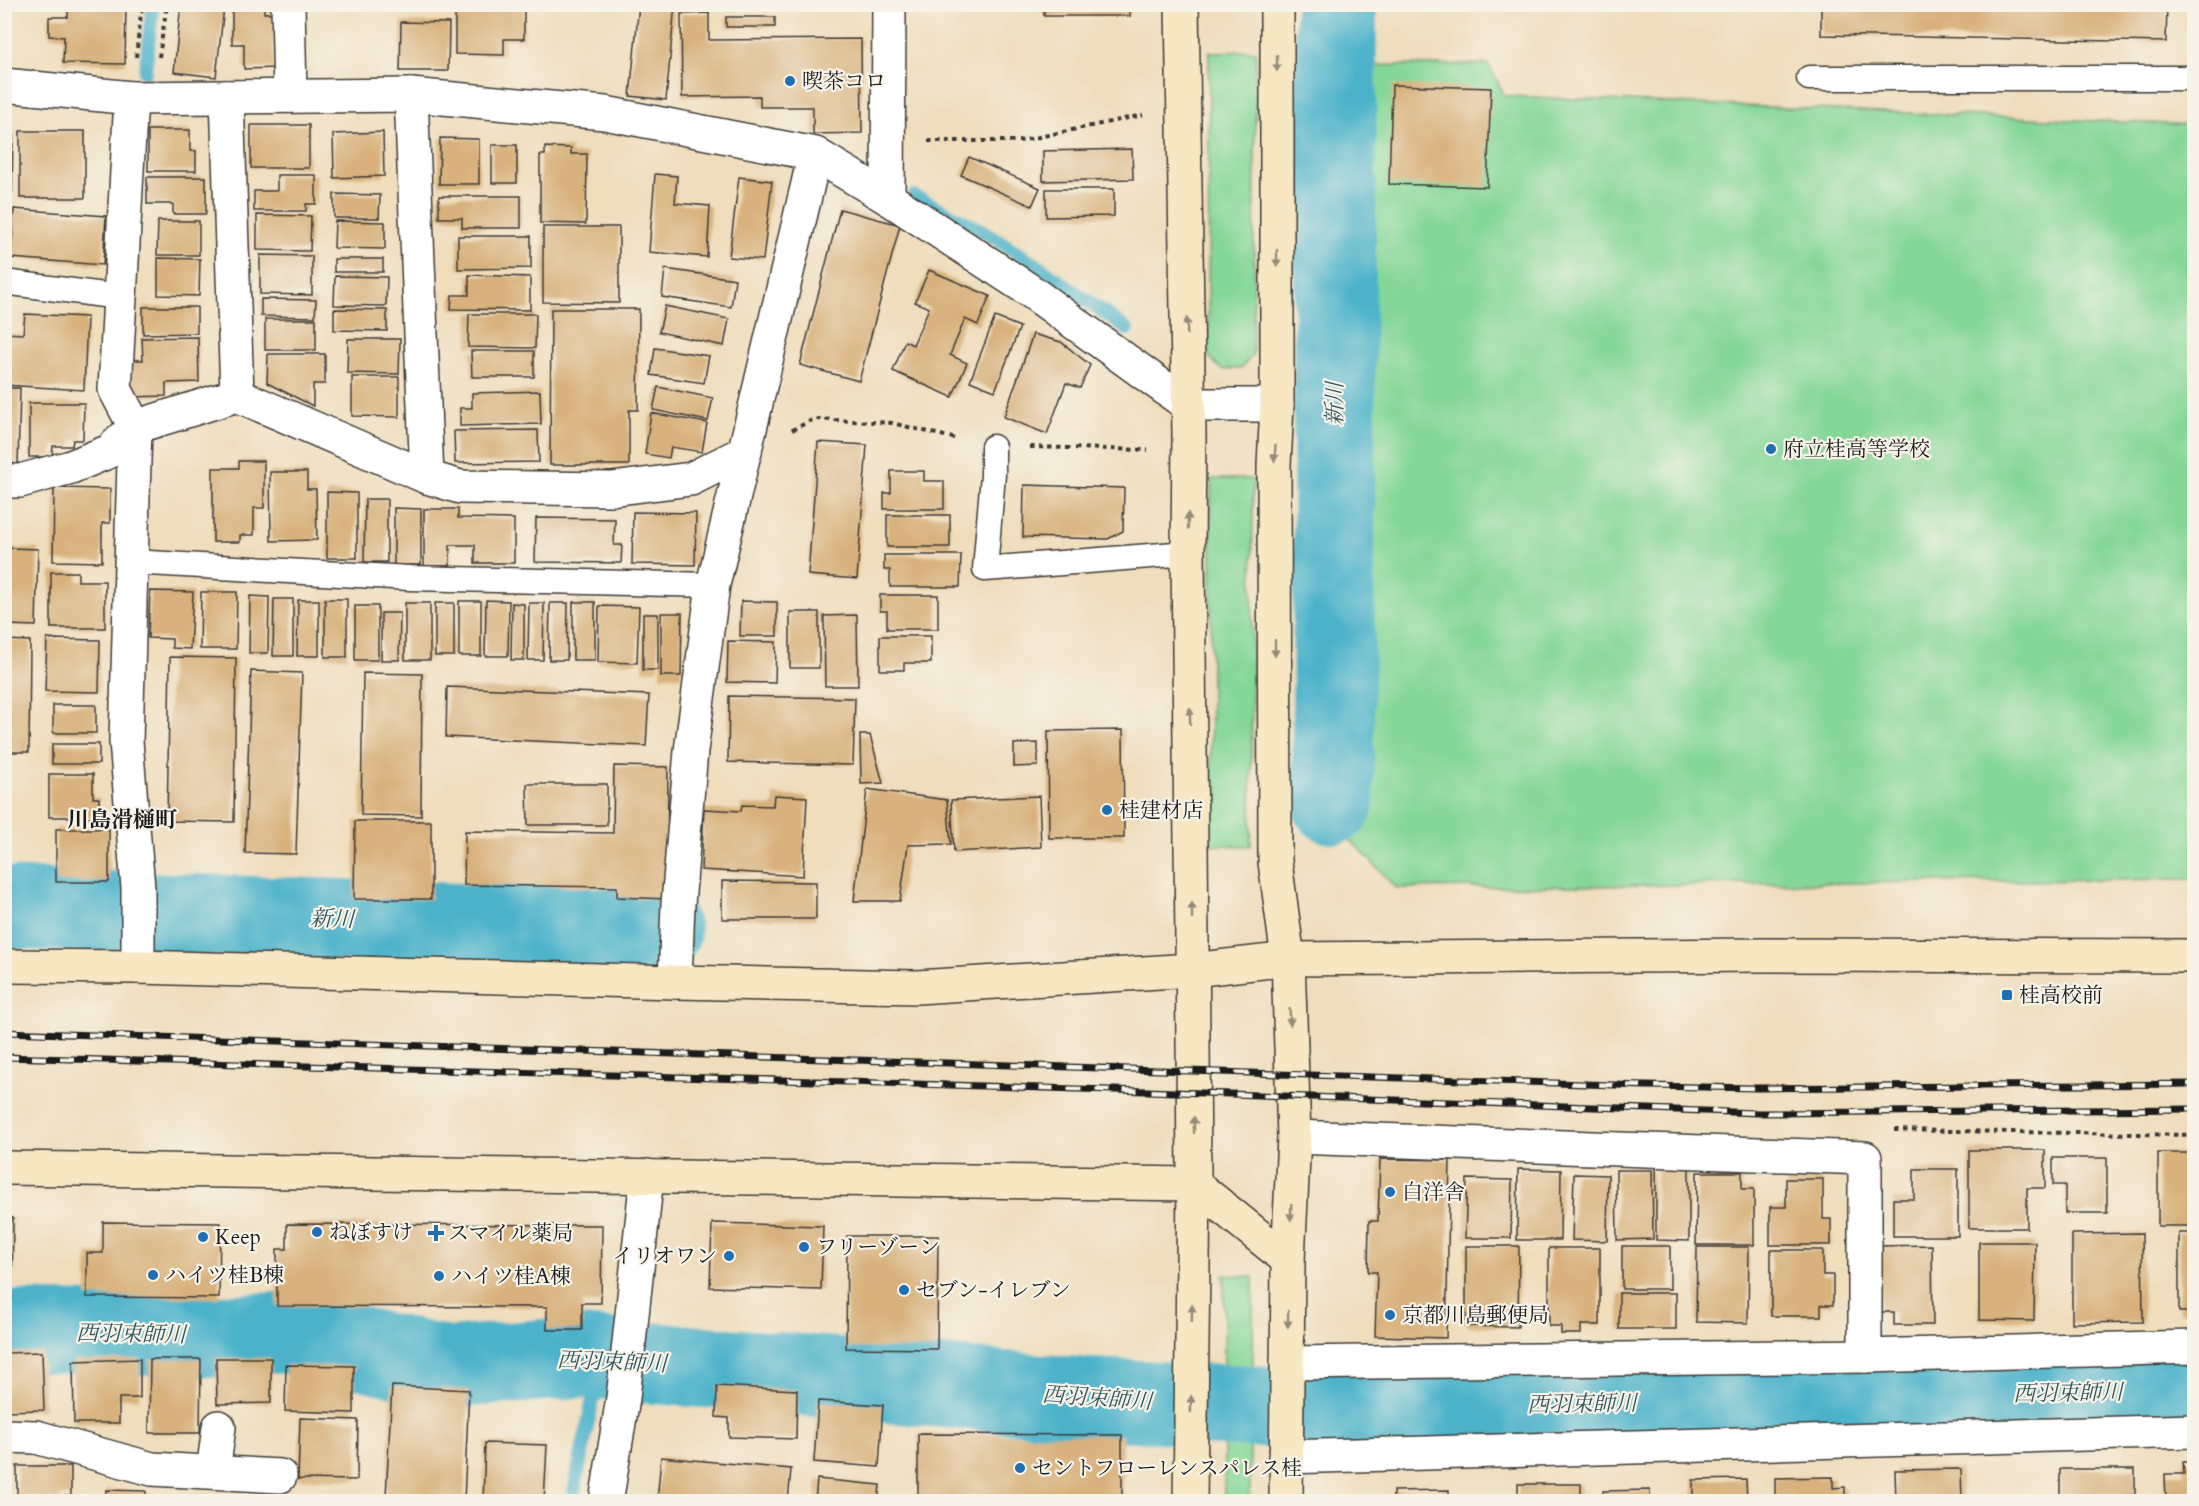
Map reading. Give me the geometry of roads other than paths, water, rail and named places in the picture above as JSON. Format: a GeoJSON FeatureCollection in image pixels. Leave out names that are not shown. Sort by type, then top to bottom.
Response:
{"type":"FeatureCollection","features":[{"type":"Feature","properties":{"kind":"street"},"geometry":{"type":"LineString","coordinates":[[288,4],[290,96]]}},
{"type":"Feature","properties":{"kind":"street"},"geometry":{"type":"LineString","coordinates":[[888,198],[889,4]]}},
{"type":"Feature","properties":{"kind":"street"},"geometry":{"type":"LineString","coordinates":[[1182,4],[1188,405],[1194,1184],[1190,1502]]}},
{"type":"Feature","properties":{"kind":"street"},"geometry":{"type":"LineString","coordinates":[[1277,4],[1277,405],[1274,465],[1275,862],[1288,959],[1294,1137],[1288,1260],[1286,1502]]}},
{"type":"Feature","properties":{"kind":"street"},"geometry":{"type":"LineString","coordinates":[[4,85],[144,98],[411,95],[605,113],[815,154],[888,198],[1029,290],[1188,405],[1277,405]]}},
{"type":"Feature","properties":{"kind":"street"},"geometry":{"type":"LineString","coordinates":[[411,95],[428,477]]}},
{"type":"Feature","properties":{"kind":"street"},"geometry":{"type":"LineString","coordinates":[[227,97],[237,395]]}},
{"type":"Feature","properties":{"kind":"street"},"geometry":{"type":"LineString","coordinates":[[138,967],[138,888],[126,741],[135,427],[115,389],[119,297],[144,98]]}},
{"type":"Feature","properties":{"kind":"street"},"geometry":{"type":"LineString","coordinates":[[675,968],[691,751],[713,585],[815,154]]}},
{"type":"Feature","properties":{"kind":"street"},"geometry":{"type":"LineString","coordinates":[[4,481],[20,481],[71,467],[110,450],[135,427],[237,395],[428,477],[460,487],[611,489],[691,479],[746,452]]}},
{"type":"Feature","properties":{"kind":"street"},"geometry":{"type":"LineString","coordinates":[[4,966],[675,968],[917,987],[1192,970],[1288,959],[1748,955],[2194,956]]}},
{"type":"Feature","properties":{"kind":"street"},"geometry":{"type":"LineString","coordinates":[[1294,1137],[1865,1158],[1865,1356]]}},
{"type":"Feature","properties":{"kind":"street"},"geometry":{"type":"LineString","coordinates":[[4,1168],[1194,1184],[1288,1260]]}},
{"type":"Feature","properties":{"kind":"street"},"geometry":{"type":"LineString","coordinates":[[606,1502],[623,1398],[647,1176]]}},
{"type":"Feature","properties":{"kind":"street"},"geometry":{"type":"LineString","coordinates":[[1286,1372],[2194,1347]]}},
{"type":"Feature","properties":{"kind":"street"},"geometry":{"type":"LineString","coordinates":[[213,1472],[219,1427]]}},
{"type":"Feature","properties":{"kind":"street"},"geometry":{"type":"LineString","coordinates":[[1286,1445],[2194,1431]]}},
{"type":"Feature","properties":{"kind":"street"},"geometry":{"type":"LineString","coordinates":[[4,1436],[36,1437],[152,1469],[280,1476]]}},
{"type":"Feature","properties":{"kind":"lane"},"geometry":{"type":"LineString","coordinates":[[1809,78],[2194,78]]}},
{"type":"Feature","properties":{"kind":"lane"},"geometry":{"type":"LineString","coordinates":[[4,282],[119,297]]}},
{"type":"Feature","properties":{"kind":"lane"},"geometry":{"type":"LineString","coordinates":[[993,447],[993,475],[985,569],[1188,554]]}},
{"type":"Feature","properties":{"kind":"lane"},"geometry":{"type":"LineString","coordinates":[[131,562],[410,578],[713,585]]}},
{"type":"Feature","properties":{"kind":"waterway"},"geometry":{"type":"LineString","coordinates":[[145,72],[153,4]]}},
{"type":"Feature","properties":{"kind":"waterway","name":"新川"},"geometry":{"type":"LineString","coordinates":[[1333,803],[1336,4]]}},
{"type":"Feature","properties":{"kind":"waterway"},"geometry":{"type":"LineString","coordinates":[[914,196],[983,231],[1034,263],[1127,329]]}},
{"type":"Feature","properties":{"kind":"waterway","name":"新川"},"geometry":{"type":"LineString","coordinates":[[4,908],[660,931]]}},
{"type":"Feature","properties":{"kind":"waterway","name":"西羽束師川"},"geometry":{"type":"LineString","coordinates":[[4,1331],[222,1336],[290,1332],[447,1368],[581,1357],[1092,1399],[1330,1410],[2194,1390]]}},
{"type":"Feature","properties":{"kind":"waterway"},"geometry":{"type":"LineString","coordinates":[[572,1502],[601,1359]]}},
{"type":"Feature","properties":{"kind":"railway"},"geometry":{"type":"LineString","coordinates":[[4,1032],[1645,1086],[1757,1088],[2194,1084]]}},
{"type":"Feature","properties":{"kind":"railway"},"geometry":{"type":"LineString","coordinates":[[4,1057],[1147,1091],[1758,1113],[2194,1109]]}},
{"type":"Feature","properties":{"kind":"place","name":"喫茶コロ"},"geometry":{"type":"Point","coordinates":[790,81]}},
{"type":"Feature","properties":{"kind":"place","name":"府立桂高等学校"},"geometry":{"type":"Point","coordinates":[1771,449]}},
{"type":"Feature","properties":{"kind":"place","name":"桂建材店"},"geometry":{"type":"Point","coordinates":[1107,810]}},
{"type":"Feature","properties":{"kind":"place","name":"桂高校前"},"geometry":{"type":"Point","coordinates":[2007,995]}},
{"type":"Feature","properties":{"kind":"place","name":"白洋舎"},"geometry":{"type":"Point","coordinates":[1390,1192]}},
{"type":"Feature","properties":{"kind":"place","name":"ねぼすけ"},"geometry":{"type":"Point","coordinates":[317,1232]}},
{"type":"Feature","properties":{"kind":"place","name":"スマイル薬局"},"geometry":{"type":"Point","coordinates":[436,1233]}},
{"type":"Feature","properties":{"kind":"place","name":"Keep"},"geometry":{"type":"Point","coordinates":[203,1237]}},
{"type":"Feature","properties":{"kind":"place","name":"フリーゾーン"},"geometry":{"type":"Point","coordinates":[804,1247]}},
{"type":"Feature","properties":{"kind":"place","name":"イリオワン"},"geometry":{"type":"Point","coordinates":[729,1256]}},
{"type":"Feature","properties":{"kind":"place","name":"ハイツ桂B棟"},"geometry":{"type":"Point","coordinates":[153,1275]}},
{"type":"Feature","properties":{"kind":"place","name":"ハイツ桂A棟"},"geometry":{"type":"Point","coordinates":[439,1276]}},
{"type":"Feature","properties":{"kind":"place","name":"セブン-イレブン"},"geometry":{"type":"Point","coordinates":[904,1290]}},
{"type":"Feature","properties":{"kind":"place","name":"京都川島郵便局"},"geometry":{"type":"Point","coordinates":[1390,1315]}},
{"type":"Feature","properties":{"kind":"place","name":"セントフローレンスパレス桂"},"geometry":{"type":"Point","coordinates":[1020,1468]}},
{"type":"Feature","properties":{"kind":"district","name":"川島滑樋町"},"geometry":{"type":"Point","coordinates":[122,820]}}]}
